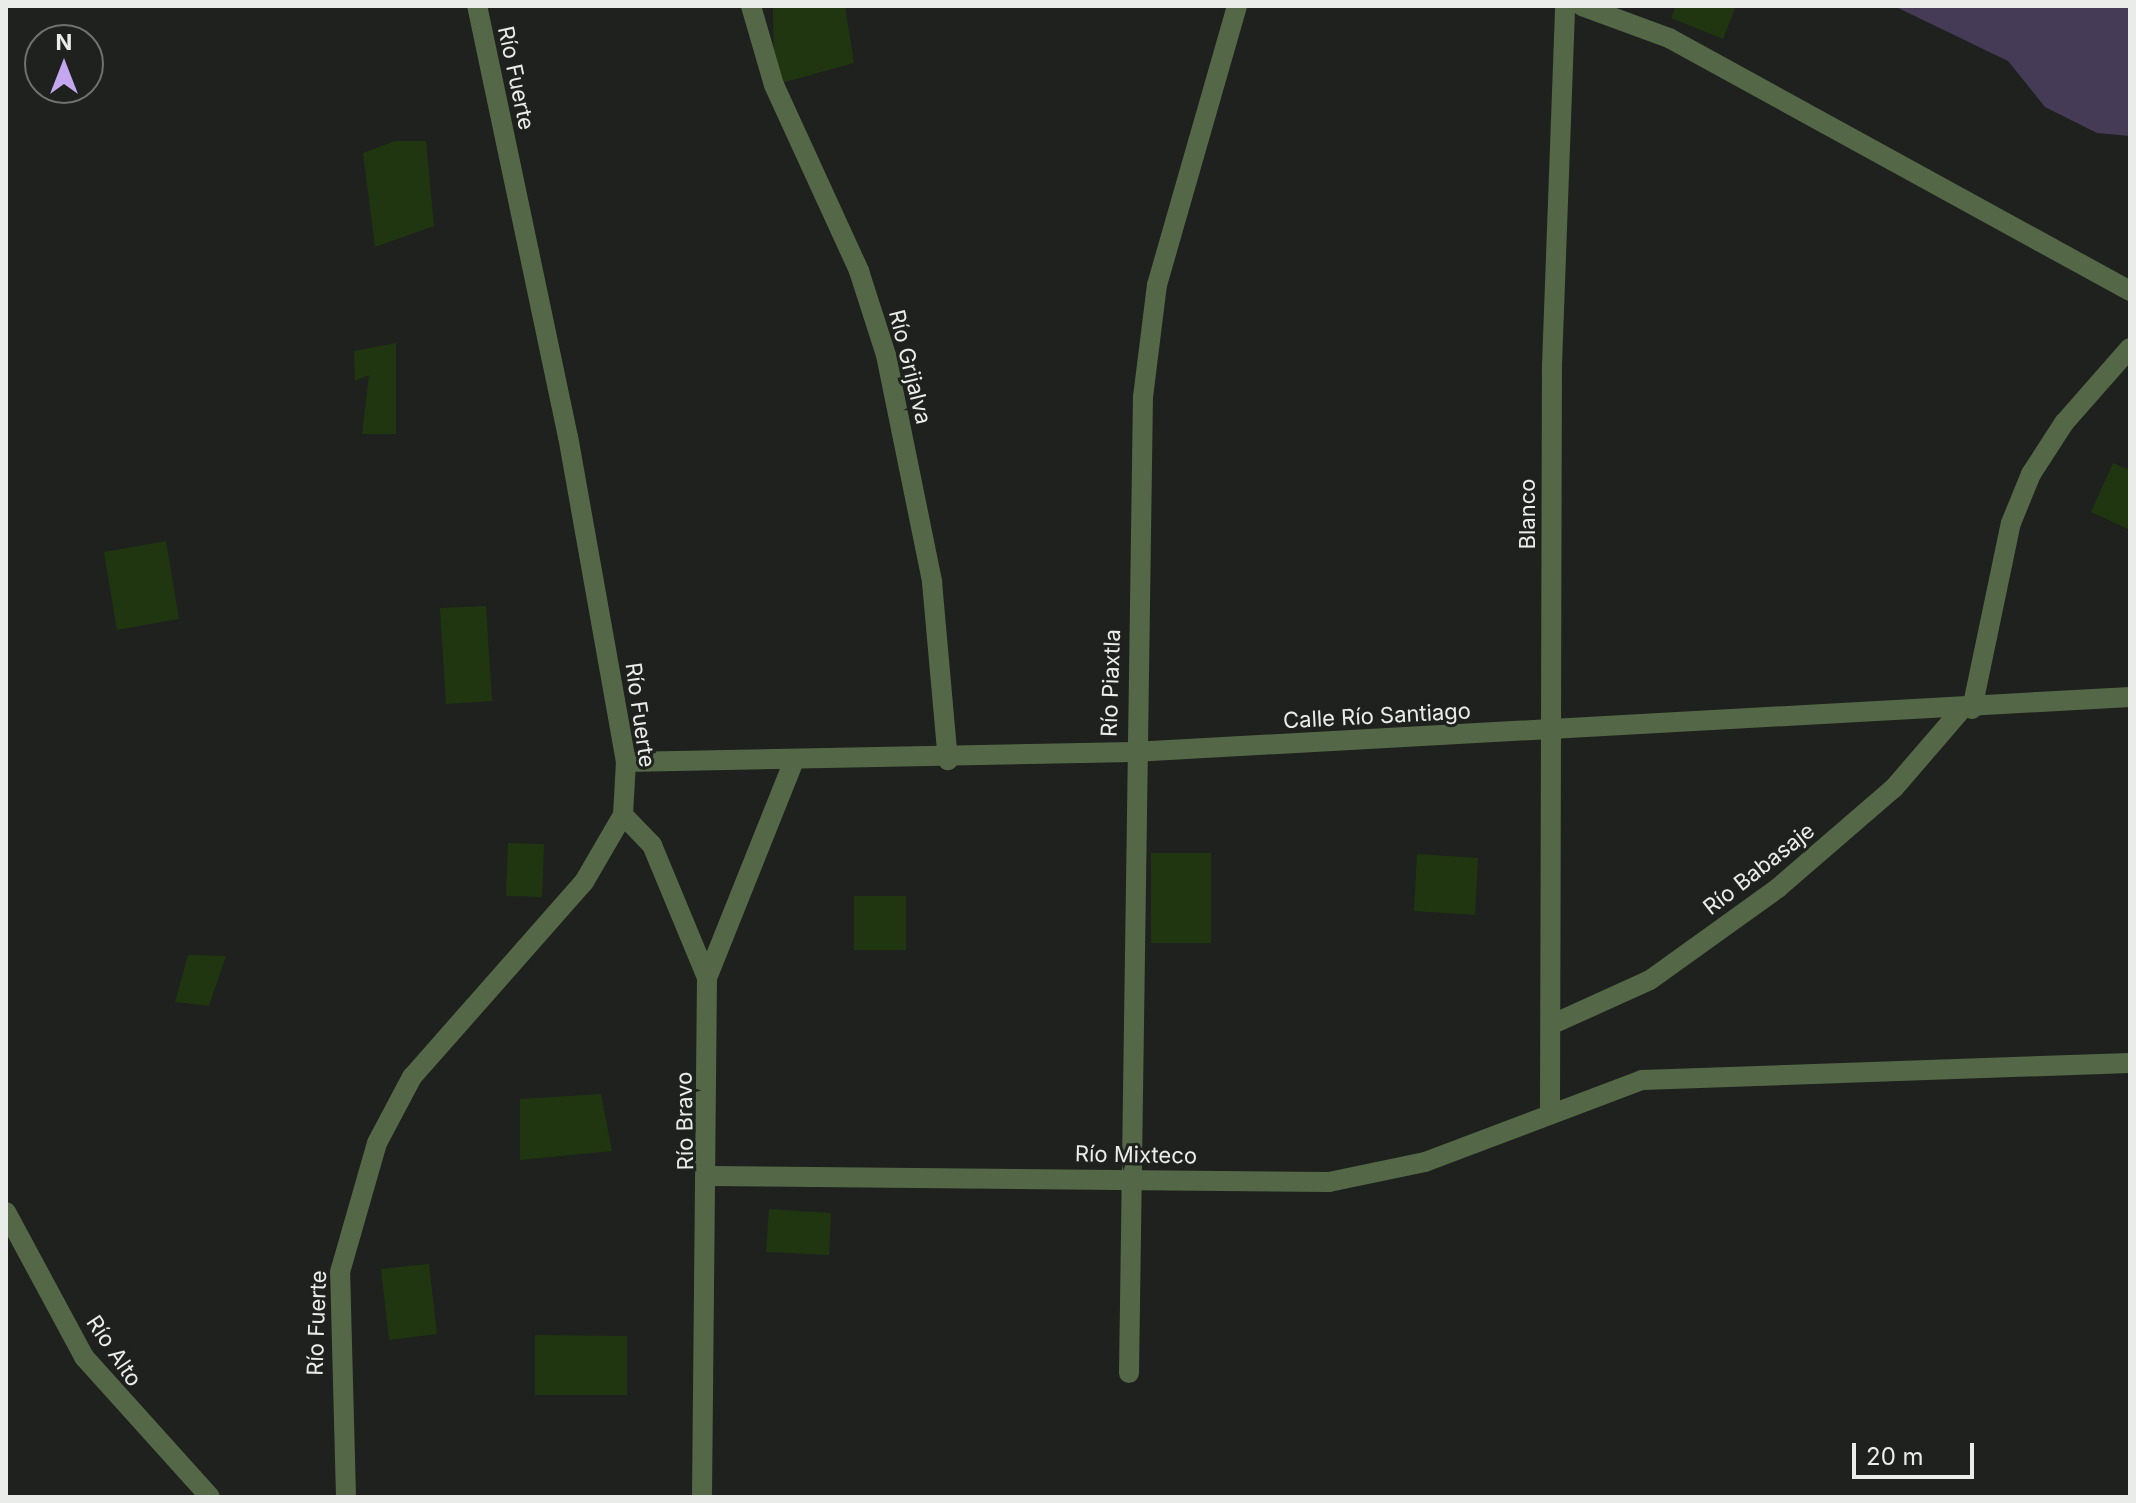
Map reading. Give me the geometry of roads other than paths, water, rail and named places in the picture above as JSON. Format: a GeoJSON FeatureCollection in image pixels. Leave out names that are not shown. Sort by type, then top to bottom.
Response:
{"type":"FeatureCollection","features":[{"type":"Feature","properties":{"kind":"street","name":"Río Fuerte"},"geometry":{"type":"LineString","coordinates":[[346,1497],[340,1272],[377,1143],[412,1077],[584,882],[623,815],[626,762],[568,437],[477,6]]}},
{"type":"Feature","properties":{"kind":"street","name":"Río Grijalva"},"geometry":{"type":"LineString","coordinates":[[751,6],[774,85],[859,271],[886,355],[932,582],[948,760]]}},
{"type":"Feature","properties":{"kind":"street","name":"Río Piaxtla"},"geometry":{"type":"LineString","coordinates":[[1129,1373],[1135,1179],[1133,752],[1143,397],[1157,285],[1237,6]]}},
{"type":"Feature","properties":{"kind":"street","name":"Blanco"},"geometry":{"type":"LineString","coordinates":[[1550,1111],[1555,1023],[1551,732],[1552,365],[1565,6]]}},
{"type":"Feature","properties":{"kind":"street"},"geometry":{"type":"LineString","coordinates":[[1582,6],[1669,38],[2130,291]]}},
{"type":"Feature","properties":{"kind":"street","name":"Río Babasaje"},"geometry":{"type":"LineString","coordinates":[[1555,1023],[1650,980],[1778,888],[1894,788],[1966,710],[2011,523],[2031,474],[2064,423],[2130,348]]}},
{"type":"Feature","properties":{"kind":"street","name":"Calle Río Santiago"},"geometry":{"type":"LineString","coordinates":[[626,762],[948,760],[1966,710],[2130,697]]}},
{"type":"Feature","properties":{"kind":"street","name":"Río Bravo"},"geometry":{"type":"LineString","coordinates":[[702,1497],[710,1176],[707,978],[794,761]]}},
{"type":"Feature","properties":{"kind":"street"},"geometry":{"type":"LineString","coordinates":[[623,815],[652,845],[707,978]]}},
{"type":"Feature","properties":{"kind":"street","name":"Río Mixteco"},"geometry":{"type":"LineString","coordinates":[[710,1176],[1135,1179],[1377,1176],[1642,1080],[2130,1063]]}},
{"type":"Feature","properties":{"kind":"street","name":"Río Alto"},"geometry":{"type":"LineString","coordinates":[[6,1212],[84,1357],[210,1497]]}}]}
